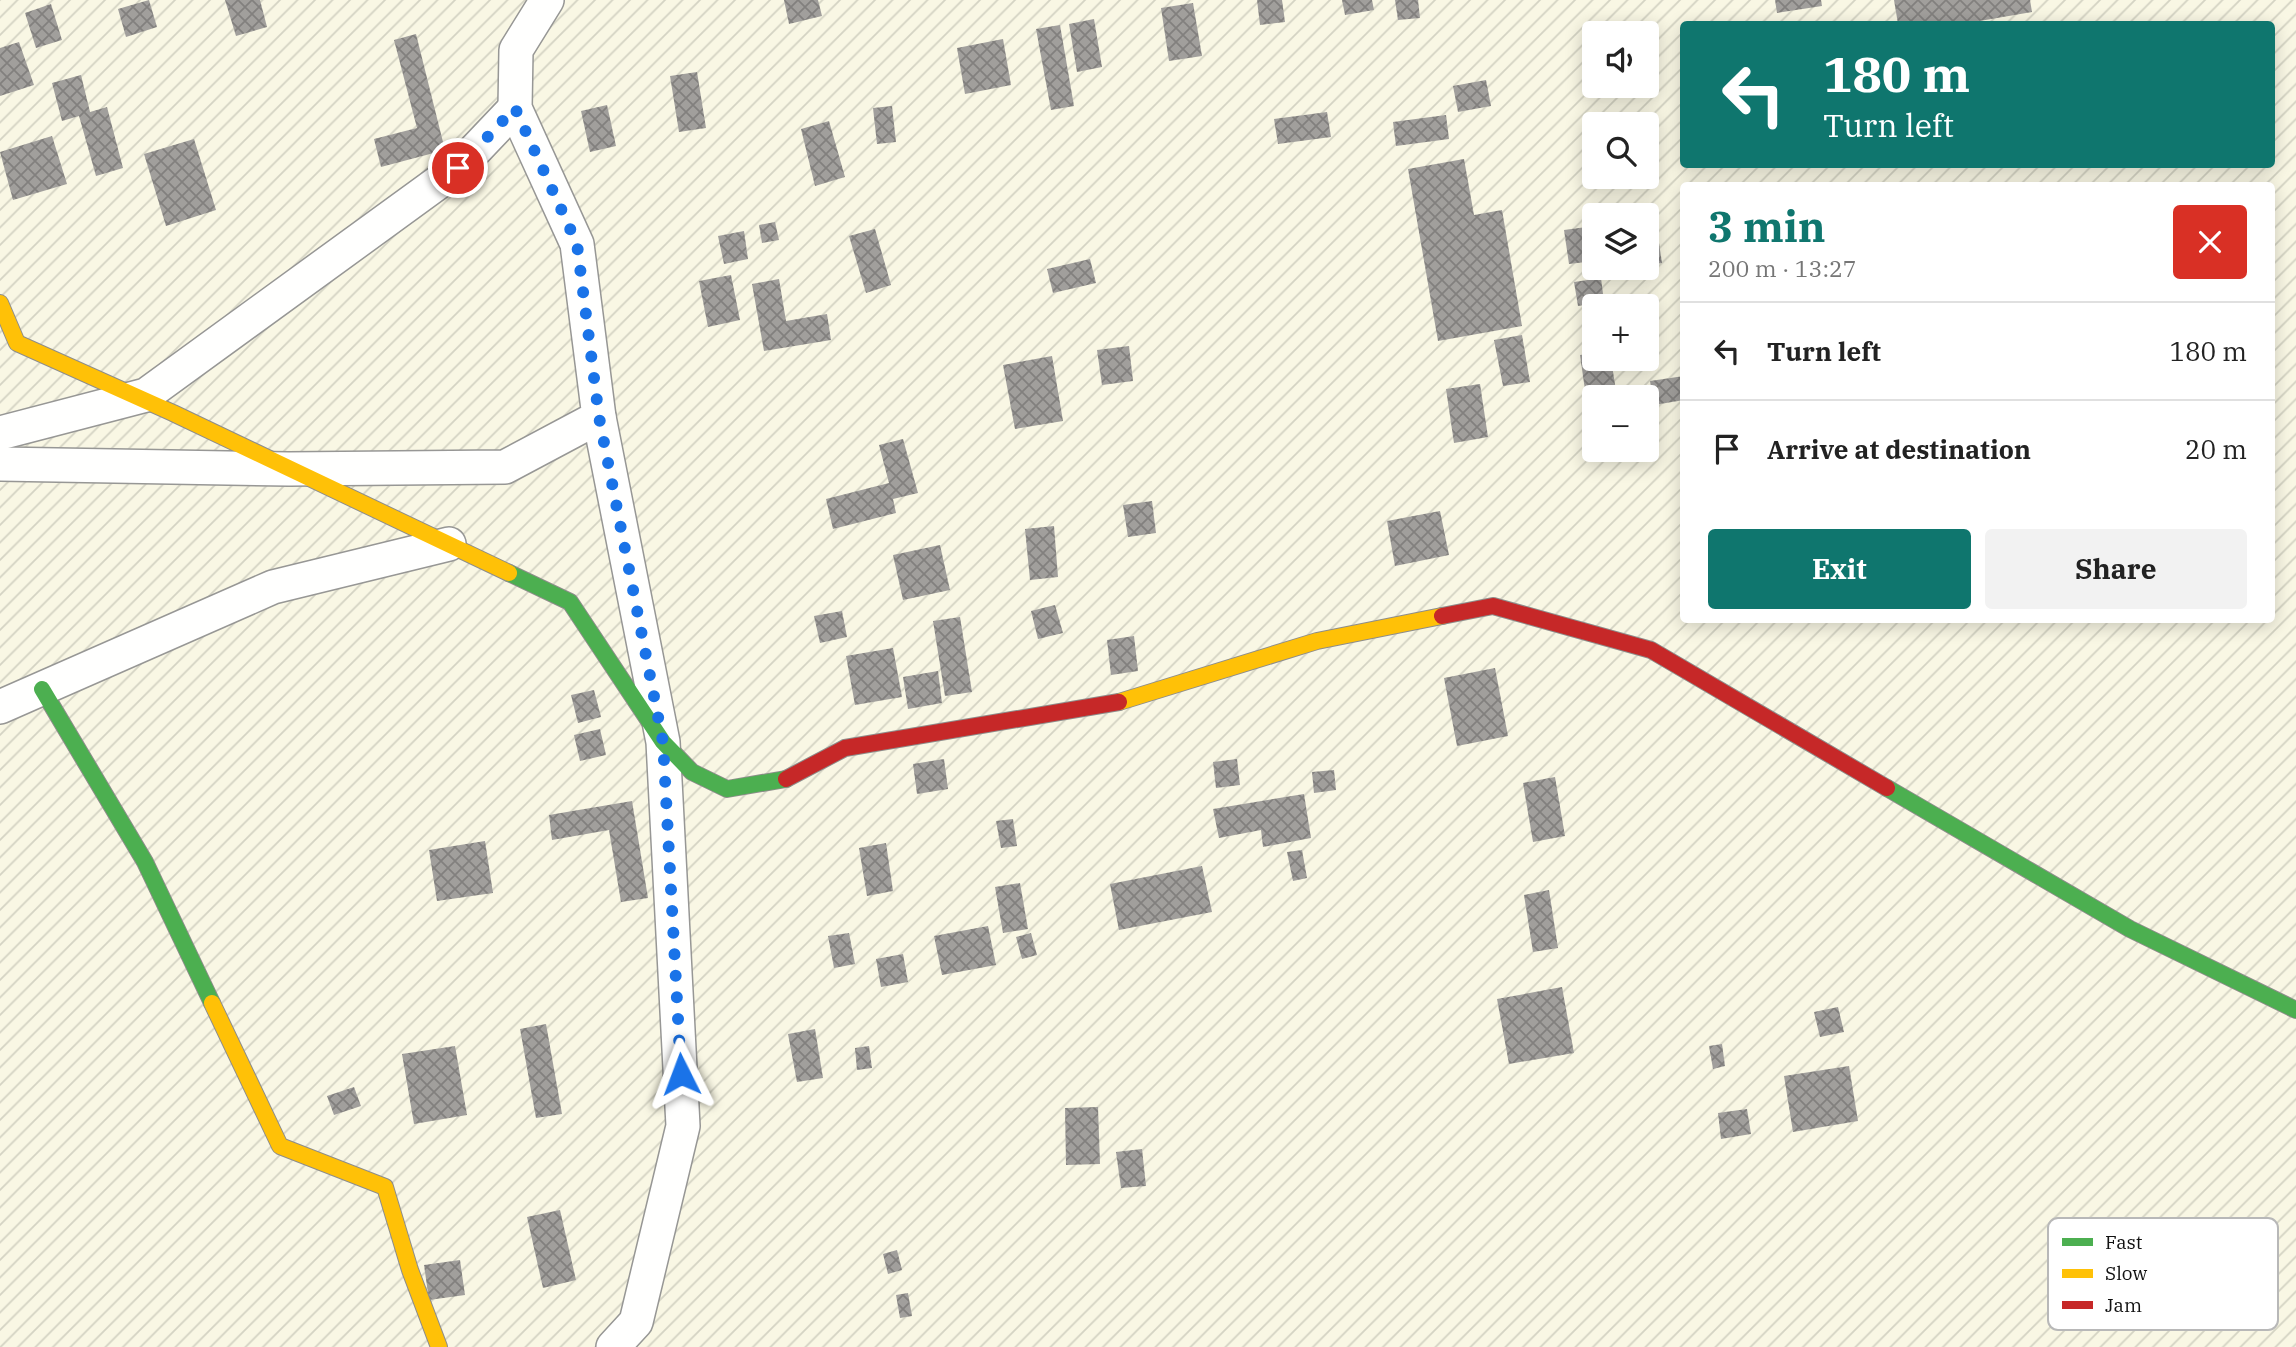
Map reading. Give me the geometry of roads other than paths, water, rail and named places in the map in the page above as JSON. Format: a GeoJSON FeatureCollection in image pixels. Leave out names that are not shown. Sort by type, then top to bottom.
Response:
{"type":"FeatureCollection","features":[{"type":"Feature","properties":{"kind":"street"},"geometry":{"type":"LineString","coordinates":[[547,0],[516,50],[515,108],[577,244],[599,417],[663,742],[684,1126],[636,1322],[613,1347]]}},
{"type":"Feature","properties":{"kind":"street"},"geometry":{"type":"LineString","coordinates":[[0,433],[146,395],[458,168],[515,108]]}},
{"type":"Feature","properties":{"kind":"street"},"geometry":{"type":"LineString","coordinates":[[0,303],[17,342],[570,602],[663,742],[692,772],[727,789],[783,780],[845,748],[1107,706],[1317,641],[1493,606],[1651,650],[2130,929],[2296,1010]]}},
{"type":"Feature","properties":{"kind":"street"},"geometry":{"type":"LineString","coordinates":[[0,464],[289,469],[505,467],[599,417]]}},
{"type":"Feature","properties":{"kind":"street"},"geometry":{"type":"LineString","coordinates":[[0,707],[273,587],[449,544]]}},
{"type":"Feature","properties":{"kind":"street"},"geometry":{"type":"LineString","coordinates":[[42,689],[145,862],[280,1146],[385,1187],[410,1270],[439,1347]]}}]}
